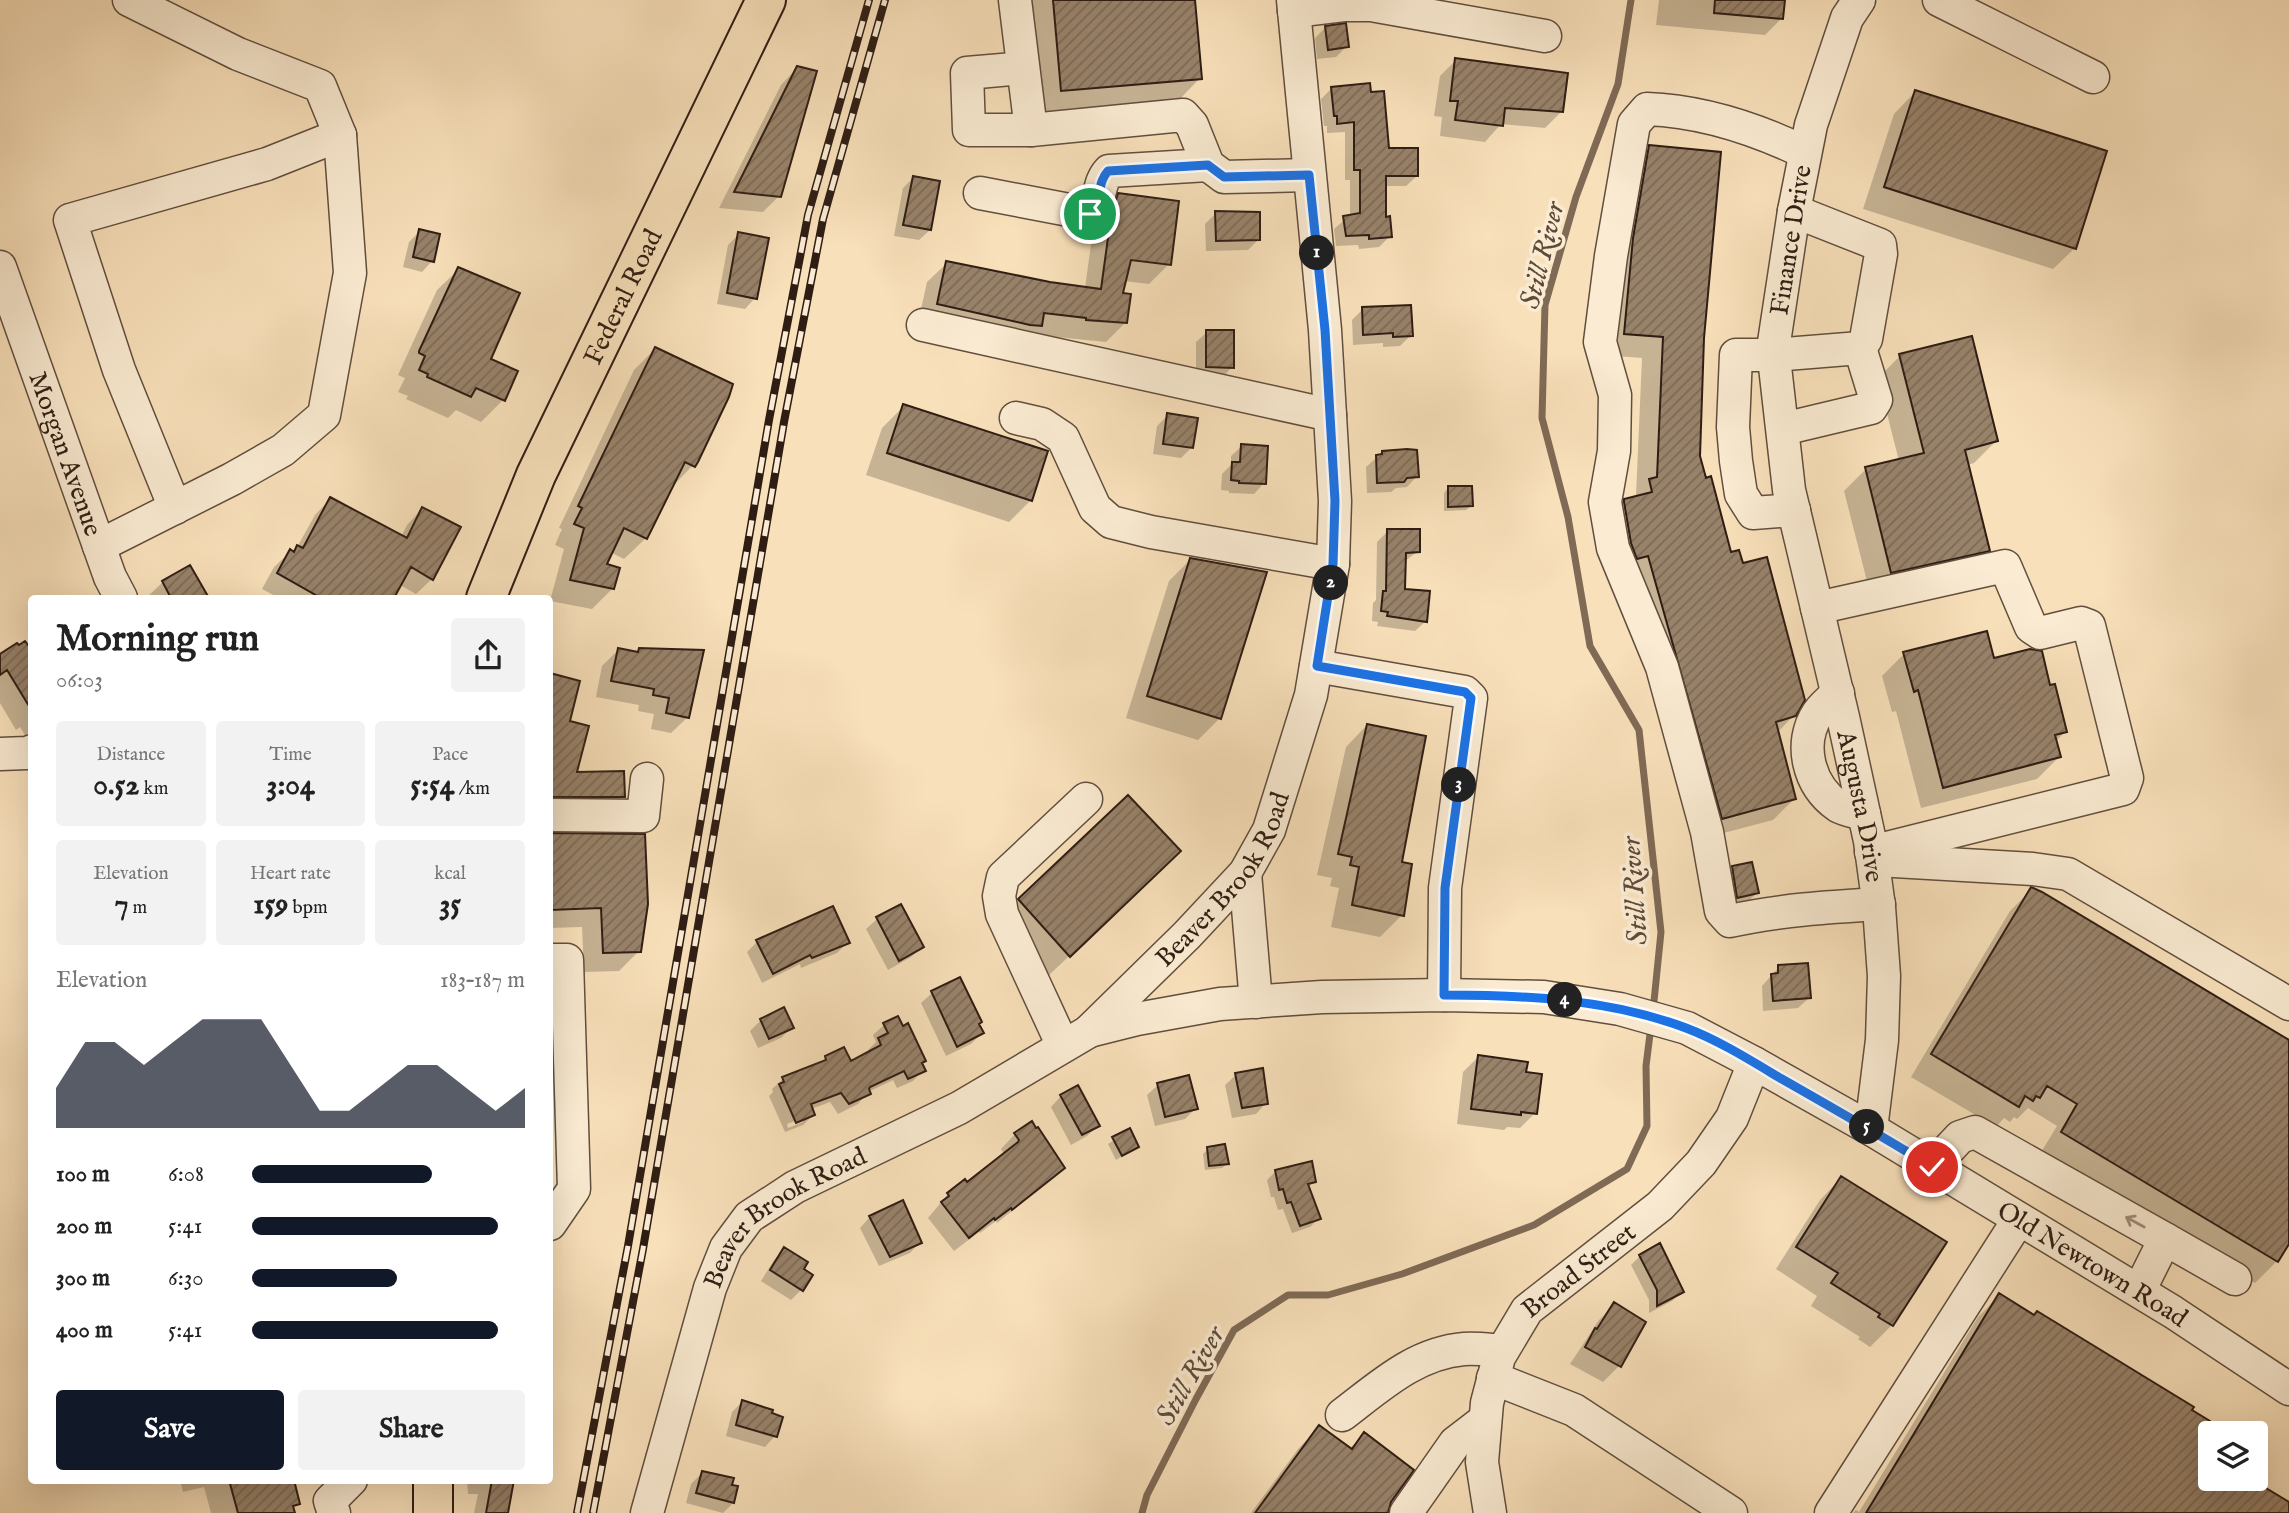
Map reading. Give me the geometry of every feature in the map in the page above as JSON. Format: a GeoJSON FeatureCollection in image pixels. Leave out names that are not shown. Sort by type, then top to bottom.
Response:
{"type":"FeatureCollection","features":[{"type":"Feature","properties":{"kind":"main road","name":"Federal Road"},"geometry":{"type":"LineString","coordinates":[[487,595],[536,475],[766,0]]}},
{"type":"Feature","properties":{"kind":"main road"},"geometry":{"type":"LineString","coordinates":[[433,1484],[433,1513]]}},
{"type":"Feature","properties":{"kind":"street"},"geometry":{"type":"LineString","coordinates":[[99,546],[232,480],[283,450],[324,415],[350,273],[340,135],[320,86],[238,54],[184,12],[129,0]]}},
{"type":"Feature","properties":{"kind":"street"},"geometry":{"type":"LineString","coordinates":[[1015,0],[1031,130]]}},
{"type":"Feature","properties":{"kind":"street","name":"Finance Drive"},"geometry":{"type":"LineString","coordinates":[[1791,500],[1773,349],[1804,152],[1847,18],[1859,0]]}},
{"type":"Feature","properties":{"kind":"street"},"geometry":{"type":"LineString","coordinates":[[1939,0],[2093,77]]}},
{"type":"Feature","properties":{"kind":"street"},"geometry":{"type":"LineString","coordinates":[[1293,6],[1371,5],[1545,36]]}},
{"type":"Feature","properties":{"kind":"street","name":"Beaver Brook Road"},"geometry":{"type":"LineString","coordinates":[[647,1513],[710,1288],[726,1248],[749,1217],[795,1187],[958,1108],[1075,1039],[1187,935],[1245,873],[1269,830],[1301,732],[1317,666],[1333,564],[1335,501],[1325,330],[1293,6]]}},
{"type":"Feature","properties":{"kind":"street"},"geometry":{"type":"LineString","coordinates":[[1023,68],[967,73],[968,130],[1031,130],[1183,115],[1192,125],[1208,165],[1224,177],[1309,175]]}},
{"type":"Feature","properties":{"kind":"street"},"geometry":{"type":"LineString","coordinates":[[1804,152],[1748,128],[1664,110],[1647,109],[1634,124],[1611,256],[1600,342],[1615,396],[1614,451],[1605,502],[1613,548],[1662,667],[1706,832],[1721,911],[1730,920],[1792,910],[1879,904]]}},
{"type":"Feature","properties":{"kind":"street"},"geometry":{"type":"LineString","coordinates":[[175,508],[119,370],[70,220],[267,164],[340,135]]}},
{"type":"Feature","properties":{"kind":"street"},"geometry":{"type":"LineString","coordinates":[[980,192],[1090,214],[1097,206],[1101,178],[1108,171],[1208,165]]}},
{"type":"Feature","properties":{"kind":"street"},"geometry":{"type":"LineString","coordinates":[[1794,211],[1880,245],[1881,254],[1866,339],[1860,348]]}},
{"type":"Feature","properties":{"kind":"street","name":"Morgan Avenue"},"geometry":{"type":"LineString","coordinates":[[0,267],[110,577],[119,595]]}},
{"type":"Feature","properties":{"kind":"street"},"geometry":{"type":"LineString","coordinates":[[922,325],[1330,415]]}},
{"type":"Feature","properties":{"kind":"street"},"geometry":{"type":"LineString","coordinates":[[1791,500],[1753,513],[1741,494],[1732,427],[1737,355],[1774,355],[1860,348]]}},
{"type":"Feature","properties":{"kind":"street"},"geometry":{"type":"LineString","coordinates":[[1783,429],[1871,408],[1876,400],[1860,348]]}},
{"type":"Feature","properties":{"kind":"street"},"geometry":{"type":"LineString","coordinates":[[1016,418],[1042,424],[1062,438],[1095,508],[1111,523],[1151,533],[1333,564]]}},
{"type":"Feature","properties":{"kind":"street","name":"Augusta Drive"},"geometry":{"type":"LineString","coordinates":[[1791,500],[1838,693],[1864,814],[1879,904],[1884,976],[1882,1040],[1871,1129]]}},
{"type":"Feature","properties":{"kind":"street"},"geometry":{"type":"LineString","coordinates":[[1817,608],[2005,566],[2031,627],[2040,633],[2081,623],[2089,626],[2127,778],[2123,789],[1872,856]]}},
{"type":"Feature","properties":{"kind":"street"},"geometry":{"type":"LineString","coordinates":[[1317,666],[1465,692],[1471,698],[1445,888],[1444,995]]}},
{"type":"Feature","properties":{"kind":"street"},"geometry":{"type":"LineString","coordinates":[[1838,693],[1819,712],[1806,749],[1820,790],[1840,807],[1864,814]]}},
{"type":"Feature","properties":{"kind":"street"},"geometry":{"type":"LineString","coordinates":[[0,754],[28,752]]}},
{"type":"Feature","properties":{"kind":"street"},"geometry":{"type":"LineString","coordinates":[[553,816],[643,816],[647,779]]}},
{"type":"Feature","properties":{"kind":"street"},"geometry":{"type":"LineString","coordinates":[[1075,1039],[1002,914],[999,896],[1003,877],[1086,799]]}},
{"type":"Feature","properties":{"kind":"street"},"geometry":{"type":"LineString","coordinates":[[1872,856],[2068,874],[2289,1004]]}},
{"type":"Feature","properties":{"kind":"street"},"geometry":{"type":"LineString","coordinates":[[1245,873],[1256,1002]]}},
{"type":"Feature","properties":{"kind":"street"},"geometry":{"type":"LineString","coordinates":[[553,960],[567,960],[574,1189],[553,1220]]}},
{"type":"Feature","properties":{"kind":"street","name":"Old Newtown Road"},"geometry":{"type":"LineString","coordinates":[[1075,1039],[1137,1018],[1220,1004],[1322,997],[1544,997],[1620,1009],[1686,1028],[1871,1129],[2139,1291],[2289,1389]]}},
{"type":"Feature","properties":{"kind":"street","name":"Broad Street"},"geometry":{"type":"LineString","coordinates":[[1490,1513],[1482,1462],[1487,1403],[1498,1364],[1527,1310],[1660,1206],[1701,1163],[1732,1118],[1754,1063]]}},
{"type":"Feature","properties":{"kind":"street"},"geometry":{"type":"LineString","coordinates":[[1932,1167],[1960,1137],[1975,1132],[2235,1279]]}},
{"type":"Feature","properties":{"kind":"street"},"geometry":{"type":"LineString","coordinates":[[1830,1513],[2019,1219]]}},
{"type":"Feature","properties":{"kind":"street"},"geometry":{"type":"LineString","coordinates":[[2139,1291],[2165,1240]]}},
{"type":"Feature","properties":{"kind":"street"},"geometry":{"type":"LineString","coordinates":[[1342,1415],[1397,1372],[1432,1356],[1464,1349],[1498,1364],[1574,1410],[1731,1513]]}},
{"type":"Feature","properties":{"kind":"street"},"geometry":{"type":"LineString","coordinates":[[1406,1513],[1455,1443],[1485,1420]]}},
{"type":"Feature","properties":{"kind":"street"},"geometry":{"type":"LineString","coordinates":[[334,1513],[330,1501],[347,1484]]}},
{"type":"Feature","properties":{"kind":"building"},"geometry":{"type":"Polygon","coordinates":[[[1053,0],[1195,0],[1202,79],[1061,91],[1053,0]]]}},
{"type":"Feature","properties":{"kind":"building"},"geometry":{"type":"Polygon","coordinates":[[[1715,0],[1785,0],[1783,19],[1714,13],[1715,0]]]}},
{"type":"Feature","properties":{"kind":"building"},"geometry":{"type":"Polygon","coordinates":[[[1346,23],[1349,47],[1328,50],[1325,26],[1346,23]]]}},
{"type":"Feature","properties":{"kind":"building"},"geometry":{"type":"Polygon","coordinates":[[[1455,58],[1568,73],[1563,112],[1505,108],[1503,126],[1455,120],[1458,101],[1450,101],[1455,58]]]}},
{"type":"Feature","properties":{"kind":"building"},"geometry":{"type":"Polygon","coordinates":[[[797,66],[817,71],[781,197],[734,192],[797,66]]]}},
{"type":"Feature","properties":{"kind":"building"},"geometry":{"type":"Polygon","coordinates":[[[1370,83],[1371,92],[1384,91],[1389,148],[1418,148],[1418,176],[1386,176],[1386,217],[1390,216],[1392,237],[1369,239],[1369,235],[1346,236],[1343,216],[1360,213],[1360,170],[1354,170],[1354,122],[1337,124],[1331,87],[1370,83]]]}},
{"type":"Feature","properties":{"kind":"building"},"geometry":{"type":"Polygon","coordinates":[[[1915,90],[2107,151],[2076,249],[1884,187],[1915,90]]]}},
{"type":"Feature","properties":{"kind":"building"},"geometry":{"type":"Polygon","coordinates":[[[1649,145],[1721,152],[1704,338],[1700,456],[1706,478],[1711,476],[1731,552],[1739,550],[1743,563],[1767,557],[1805,700],[1796,716],[1776,722],[1796,799],[1722,819],[1648,556],[1637,559],[1631,543],[1624,502],[1624,499],[1652,492],[1649,479],[1657,477],[1663,337],[1624,334],[1633,238],[1649,145]]]}},
{"type":"Feature","properties":{"kind":"building"},"geometry":{"type":"Polygon","coordinates":[[[913,176],[940,181],[931,230],[903,225],[913,176]]]}},
{"type":"Feature","properties":{"kind":"building"},"geometry":{"type":"Polygon","coordinates":[[[1118,193],[1179,201],[1171,265],[1131,260],[1123,293],[1131,294],[1127,323],[1044,313],[1042,326],[1030,325],[937,304],[946,261],[1050,282],[1101,289],[1111,216],[1118,193]]]}},
{"type":"Feature","properties":{"kind":"building"},"geometry":{"type":"Polygon","coordinates":[[[1215,211],[1260,212],[1260,240],[1216,241],[1215,211]]]}},
{"type":"Feature","properties":{"kind":"building"},"geometry":{"type":"Polygon","coordinates":[[[419,229],[440,234],[434,262],[413,257],[419,229]]]}},
{"type":"Feature","properties":{"kind":"building"},"geometry":{"type":"Polygon","coordinates":[[[738,232],[769,238],[757,299],[727,293],[738,232]]]}},
{"type":"Feature","properties":{"kind":"building"},"geometry":{"type":"Polygon","coordinates":[[[458,267],[520,293],[491,359],[518,371],[505,401],[476,388],[471,397],[427,377],[428,374],[419,370],[425,356],[419,351],[458,267]]]}},
{"type":"Feature","properties":{"kind":"building"},"geometry":{"type":"Polygon","coordinates":[[[1411,305],[1413,336],[1393,337],[1393,333],[1363,335],[1362,307],[1411,305]]]}},
{"type":"Feature","properties":{"kind":"building"},"geometry":{"type":"Polygon","coordinates":[[[1206,330],[1234,330],[1234,368],[1206,367],[1206,330]]]}},
{"type":"Feature","properties":{"kind":"building"},"geometry":{"type":"Polygon","coordinates":[[[1972,336],[1998,441],[1965,450],[1990,551],[1891,573],[1865,467],[1924,453],[1899,354],[1972,336]]]}},
{"type":"Feature","properties":{"kind":"building"},"geometry":{"type":"Polygon","coordinates":[[[655,347],[733,384],[729,397],[698,462],[695,467],[685,462],[647,539],[624,528],[607,564],[620,568],[614,589],[570,580],[584,528],[574,524],[582,508],[578,506],[655,347]]]}},
{"type":"Feature","properties":{"kind":"building"},"geometry":{"type":"Polygon","coordinates":[[[903,404],[1048,451],[1032,501],[887,453],[903,404]]]}},
{"type":"Feature","properties":{"kind":"building"},"geometry":{"type":"Polygon","coordinates":[[[1167,413],[1198,418],[1193,448],[1163,444],[1167,413]]]}},
{"type":"Feature","properties":{"kind":"building"},"geometry":{"type":"Polygon","coordinates":[[[1241,444],[1268,446],[1266,484],[1231,480],[1232,462],[1240,462],[1241,444]]]}},
{"type":"Feature","properties":{"kind":"building"},"geometry":{"type":"Polygon","coordinates":[[[1417,450],[1419,477],[1407,478],[1404,482],[1377,483],[1376,455],[1382,454],[1382,451],[1417,450]]]}},
{"type":"Feature","properties":{"kind":"building"},"geometry":{"type":"Polygon","coordinates":[[[1448,486],[1472,486],[1473,506],[1448,507],[1448,486]]]}},
{"type":"Feature","properties":{"kind":"building"},"geometry":{"type":"Polygon","coordinates":[[[330,497],[407,538],[422,507],[461,527],[433,580],[411,567],[396,595],[316,595],[277,573],[290,549],[294,552],[297,545],[303,548],[330,497]]]}},
{"type":"Feature","properties":{"kind":"building"},"geometry":{"type":"Polygon","coordinates":[[[1387,529],[1420,529],[1420,552],[1406,553],[1405,589],[1430,591],[1427,622],[1387,616],[1388,612],[1381,611],[1383,591],[1386,591],[1387,529]]]}},
{"type":"Feature","properties":{"kind":"building"},"geometry":{"type":"Polygon","coordinates":[[[1190,558],[1267,572],[1221,719],[1147,696],[1190,558]]]}},
{"type":"Feature","properties":{"kind":"building"},"geometry":{"type":"Polygon","coordinates":[[[190,565],[207,595],[169,595],[162,581],[190,565]]]}},
{"type":"Feature","properties":{"kind":"building"},"geometry":{"type":"Polygon","coordinates":[[[1987,631],[1994,658],[2030,649],[2042,651],[2050,685],[2055,684],[2067,732],[2055,735],[2061,757],[1943,788],[1918,690],[1914,692],[1903,652],[1987,631]]]}},
{"type":"Feature","properties":{"kind":"building"},"geometry":{"type":"Polygon","coordinates":[[[25,641],[28,645],[28,704],[7,670],[0,675],[0,654],[17,643],[19,645],[25,641]]]}},
{"type":"Feature","properties":{"kind":"building"},"geometry":{"type":"Polygon","coordinates":[[[618,648],[638,652],[639,648],[704,650],[689,718],[666,713],[669,698],[653,695],[654,689],[611,681],[618,648]]]}},
{"type":"Feature","properties":{"kind":"building"},"geometry":{"type":"Polygon","coordinates":[[[553,674],[580,681],[570,721],[589,726],[577,772],[624,771],[625,797],[553,797],[553,674]]]}},
{"type":"Feature","properties":{"kind":"building"},"geometry":{"type":"Polygon","coordinates":[[[1367,724],[1426,736],[1402,862],[1412,864],[1404,916],[1352,905],[1359,867],[1350,865],[1352,857],[1338,854],[1367,724]]]}},
{"type":"Feature","properties":{"kind":"building"},"geometry":{"type":"Polygon","coordinates":[[[1128,795],[1181,851],[1070,957],[1018,899],[1128,795]]]}},
{"type":"Feature","properties":{"kind":"building"},"geometry":{"type":"Polygon","coordinates":[[[553,833],[645,834],[648,904],[641,952],[603,953],[601,908],[553,910],[553,833]]]}},
{"type":"Feature","properties":{"kind":"building"},"geometry":{"type":"Polygon","coordinates":[[[1752,862],[1759,893],[1737,898],[1732,866],[1752,862]]]}},
{"type":"Feature","properties":{"kind":"building"},"geometry":{"type":"Polygon","coordinates":[[[2031,887],[2289,1040],[2289,1244],[2278,1262],[2061,1132],[2077,1104],[2047,1086],[2040,1098],[2036,1096],[2033,1101],[2025,1096],[2019,1107],[1931,1054],[2031,887]]]}},
{"type":"Feature","properties":{"kind":"building"},"geometry":{"type":"Polygon","coordinates":[[[901,904],[924,947],[899,961],[876,917],[901,904]]]}},
{"type":"Feature","properties":{"kind":"building"},"geometry":{"type":"Polygon","coordinates":[[[833,906],[850,943],[812,958],[810,955],[773,974],[756,940],[833,906]]]}},
{"type":"Feature","properties":{"kind":"building"},"geometry":{"type":"Polygon","coordinates":[[[1808,963],[1811,998],[1773,1001],[1771,974],[1778,973],[1778,965],[1808,963]]]}},
{"type":"Feature","properties":{"kind":"building"},"geometry":{"type":"Polygon","coordinates":[[[960,977],[982,1022],[979,1024],[984,1033],[957,1047],[931,991],[960,977]]]}},
{"type":"Feature","properties":{"kind":"building"},"geometry":{"type":"Polygon","coordinates":[[[784,1007],[794,1028],[769,1039],[760,1019],[784,1007]]]}},
{"type":"Feature","properties":{"kind":"building"},"geometry":{"type":"Polygon","coordinates":[[[898,1016],[903,1026],[908,1023],[926,1061],[922,1063],[926,1071],[908,1079],[904,1071],[870,1087],[871,1094],[849,1104],[841,1093],[811,1104],[815,1115],[796,1123],[779,1084],[784,1082],[782,1077],[826,1060],[825,1056],[844,1047],[851,1061],[881,1045],[878,1038],[888,1033],[883,1023],[898,1016]]]}},
{"type":"Feature","properties":{"kind":"building"},"geometry":{"type":"Polygon","coordinates":[[[1478,1055],[1528,1062],[1526,1072],[1542,1074],[1537,1114],[1521,1112],[1521,1115],[1471,1109],[1478,1055]]]}},
{"type":"Feature","properties":{"kind":"building"},"geometry":{"type":"Polygon","coordinates":[[[1263,1068],[1268,1104],[1242,1108],[1235,1073],[1263,1068]]]}},
{"type":"Feature","properties":{"kind":"building"},"geometry":{"type":"Polygon","coordinates":[[[1189,1075],[1198,1109],[1165,1117],[1157,1083],[1189,1075]]]}},
{"type":"Feature","properties":{"kind":"building"},"geometry":{"type":"Polygon","coordinates":[[[1078,1085],[1100,1126],[1082,1135],[1060,1095],[1078,1085]]]}},
{"type":"Feature","properties":{"kind":"building"},"geometry":{"type":"Polygon","coordinates":[[[1032,1121],[1065,1168],[1012,1210],[1011,1208],[995,1220],[994,1218],[969,1238],[941,1202],[949,1196],[947,1193],[965,1179],[967,1182],[1018,1142],[1014,1133],[1032,1121]]]}},
{"type":"Feature","properties":{"kind":"building"},"geometry":{"type":"Polygon","coordinates":[[[1130,1128],[1139,1147],[1122,1156],[1112,1137],[1130,1128]]]}},
{"type":"Feature","properties":{"kind":"building"},"geometry":{"type":"Polygon","coordinates":[[[1225,1144],[1229,1164],[1209,1166],[1207,1147],[1225,1144]]]}},
{"type":"Feature","properties":{"kind":"building"},"geometry":{"type":"Polygon","coordinates":[[[1312,1161],[1316,1182],[1308,1184],[1321,1219],[1300,1226],[1291,1202],[1287,1203],[1283,1189],[1279,1190],[1275,1170],[1312,1161]]]}},
{"type":"Feature","properties":{"kind":"building"},"geometry":{"type":"Polygon","coordinates":[[[1841,1176],[1947,1242],[1893,1326],[1878,1317],[1880,1314],[1831,1283],[1838,1273],[1796,1247],[1841,1176]]]}},
{"type":"Feature","properties":{"kind":"building"},"geometry":{"type":"Polygon","coordinates":[[[903,1200],[922,1243],[890,1257],[869,1216],[903,1200]]]}},
{"type":"Feature","properties":{"kind":"building"},"geometry":{"type":"Polygon","coordinates":[[[1660,1243],[1684,1292],[1657,1306],[1657,1290],[1639,1255],[1660,1243]]]}},
{"type":"Feature","properties":{"kind":"building"},"geometry":{"type":"Polygon","coordinates":[[[784,1247],[808,1262],[804,1269],[813,1275],[803,1291],[770,1270],[784,1247]]]}},
{"type":"Feature","properties":{"kind":"building"},"geometry":{"type":"Polygon","coordinates":[[[1999,1293],[2034,1315],[2037,1311],[2194,1407],[2192,1410],[2210,1421],[2198,1421],[2198,1491],[2268,1489],[2289,1502],[2289,1513],[1866,1513],[1999,1293]]]}},
{"type":"Feature","properties":{"kind":"building"},"geometry":{"type":"Polygon","coordinates":[[[1614,1302],[1646,1322],[1621,1367],[1585,1347],[1614,1302]]]}},
{"type":"Feature","properties":{"kind":"building"},"geometry":{"type":"Polygon","coordinates":[[[742,1400],[773,1410],[772,1413],[783,1417],[777,1437],[736,1425],[742,1400]]]}},
{"type":"Feature","properties":{"kind":"building"},"geometry":{"type":"Polygon","coordinates":[[[1319,1425],[1352,1449],[1364,1432],[1414,1470],[1391,1502],[1388,1513],[1255,1513],[1319,1425]]]}},
{"type":"Feature","properties":{"kind":"building"},"geometry":{"type":"Polygon","coordinates":[[[702,1471],[734,1478],[732,1485],[738,1486],[734,1503],[696,1493],[702,1471]]]}},
{"type":"Feature","properties":{"kind":"building"},"geometry":{"type":"Polygon","coordinates":[[[230,1484],[295,1484],[300,1504],[293,1506],[295,1513],[238,1513],[230,1484]]]}},
{"type":"Feature","properties":{"kind":"building"},"geometry":{"type":"Polygon","coordinates":[[[491,1484],[513,1484],[508,1513],[486,1513],[491,1484]]]}},
{"type":"Feature","properties":{"kind":"waterway","name":"Still River"},"geometry":{"type":"LineString","coordinates":[[1631,0],[1618,84],[1576,197],[1545,305],[1542,418],[1568,517],[1590,646],[1639,730],[1661,932],[1653,1011]]}},
{"type":"Feature","properties":{"kind":"waterway","name":"Still River"},"geometry":{"type":"LineString","coordinates":[[1142,1513],[1147,1495],[1234,1330],[1288,1295],[1328,1295],[1402,1274],[1534,1225],[1627,1169],[1647,1126],[1646,1066],[1651,1026]]}},
{"type":"Feature","properties":{"kind":"railway"},"geometry":{"type":"LineString","coordinates":[[577,1513],[628,1246],[769,420],[808,215],[869,0]]}},
{"type":"Feature","properties":{"kind":"railway"},"geometry":{"type":"LineString","coordinates":[[593,1513],[643,1249],[784,422],[823,219],[885,0]]}},
{"type":"Feature","properties":{"kind":"route"},"geometry":{"type":"LineString","coordinates":[[1090,214],[1097,206],[1101,178],[1108,171],[1208,165],[1224,177],[1309,175],[1325,330],[1335,501],[1333,564],[1317,666],[1465,692],[1471,698],[1445,888],[1444,995],[1544,997],[1620,1009],[1686,1028],[1871,1129],[1932,1167]]}}]}
